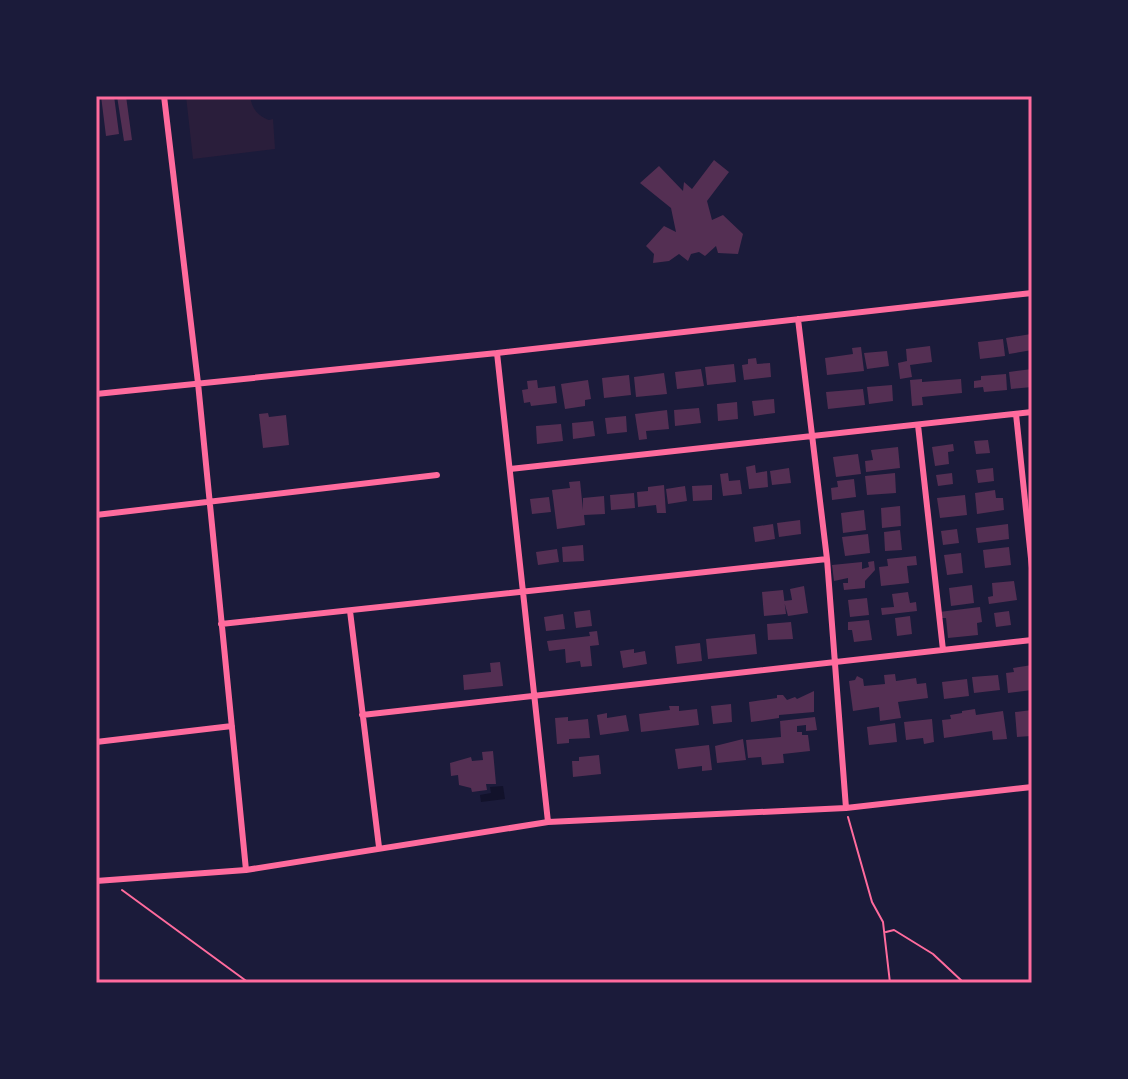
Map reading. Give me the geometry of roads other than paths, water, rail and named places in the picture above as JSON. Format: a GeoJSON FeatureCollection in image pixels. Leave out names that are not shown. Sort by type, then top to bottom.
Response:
{"type":"FeatureCollection","features":[{"type":"Feature","properties":{"kind":"street"},"geometry":{"type":"LineString","coordinates":[[164,96],[198,383],[246,870]]}},
{"type":"Feature","properties":{"kind":"street"},"geometry":{"type":"LineString","coordinates":[[96,394],[1032,293]]}},
{"type":"Feature","properties":{"kind":"street"},"geometry":{"type":"LineString","coordinates":[[798,319],[827,559],[846,808]]}},
{"type":"Feature","properties":{"kind":"street"},"geometry":{"type":"LineString","coordinates":[[497,353],[548,822]]}},
{"type":"Feature","properties":{"kind":"street"},"geometry":{"type":"LineString","coordinates":[[510,469],[1032,412]]}},
{"type":"Feature","properties":{"kind":"street"},"geometry":{"type":"LineString","coordinates":[[1016,414],[1032,568]]}},
{"type":"Feature","properties":{"kind":"street"},"geometry":{"type":"LineString","coordinates":[[918,425],[943,650]]}},
{"type":"Feature","properties":{"kind":"street"},"geometry":{"type":"LineString","coordinates":[[96,515],[437,475]]}},
{"type":"Feature","properties":{"kind":"street"},"geometry":{"type":"LineString","coordinates":[[221,624],[827,559]]}},
{"type":"Feature","properties":{"kind":"street"},"geometry":{"type":"LineString","coordinates":[[350,611],[379,847]]}},
{"type":"Feature","properties":{"kind":"street"},"geometry":{"type":"LineString","coordinates":[[362,715],[1032,640]]}},
{"type":"Feature","properties":{"kind":"street"},"geometry":{"type":"LineString","coordinates":[[96,742],[232,726]]}},
{"type":"Feature","properties":{"kind":"street"},"geometry":{"type":"LineString","coordinates":[[96,881],[246,870],[548,822],[846,808],[1032,787]]}}]}
